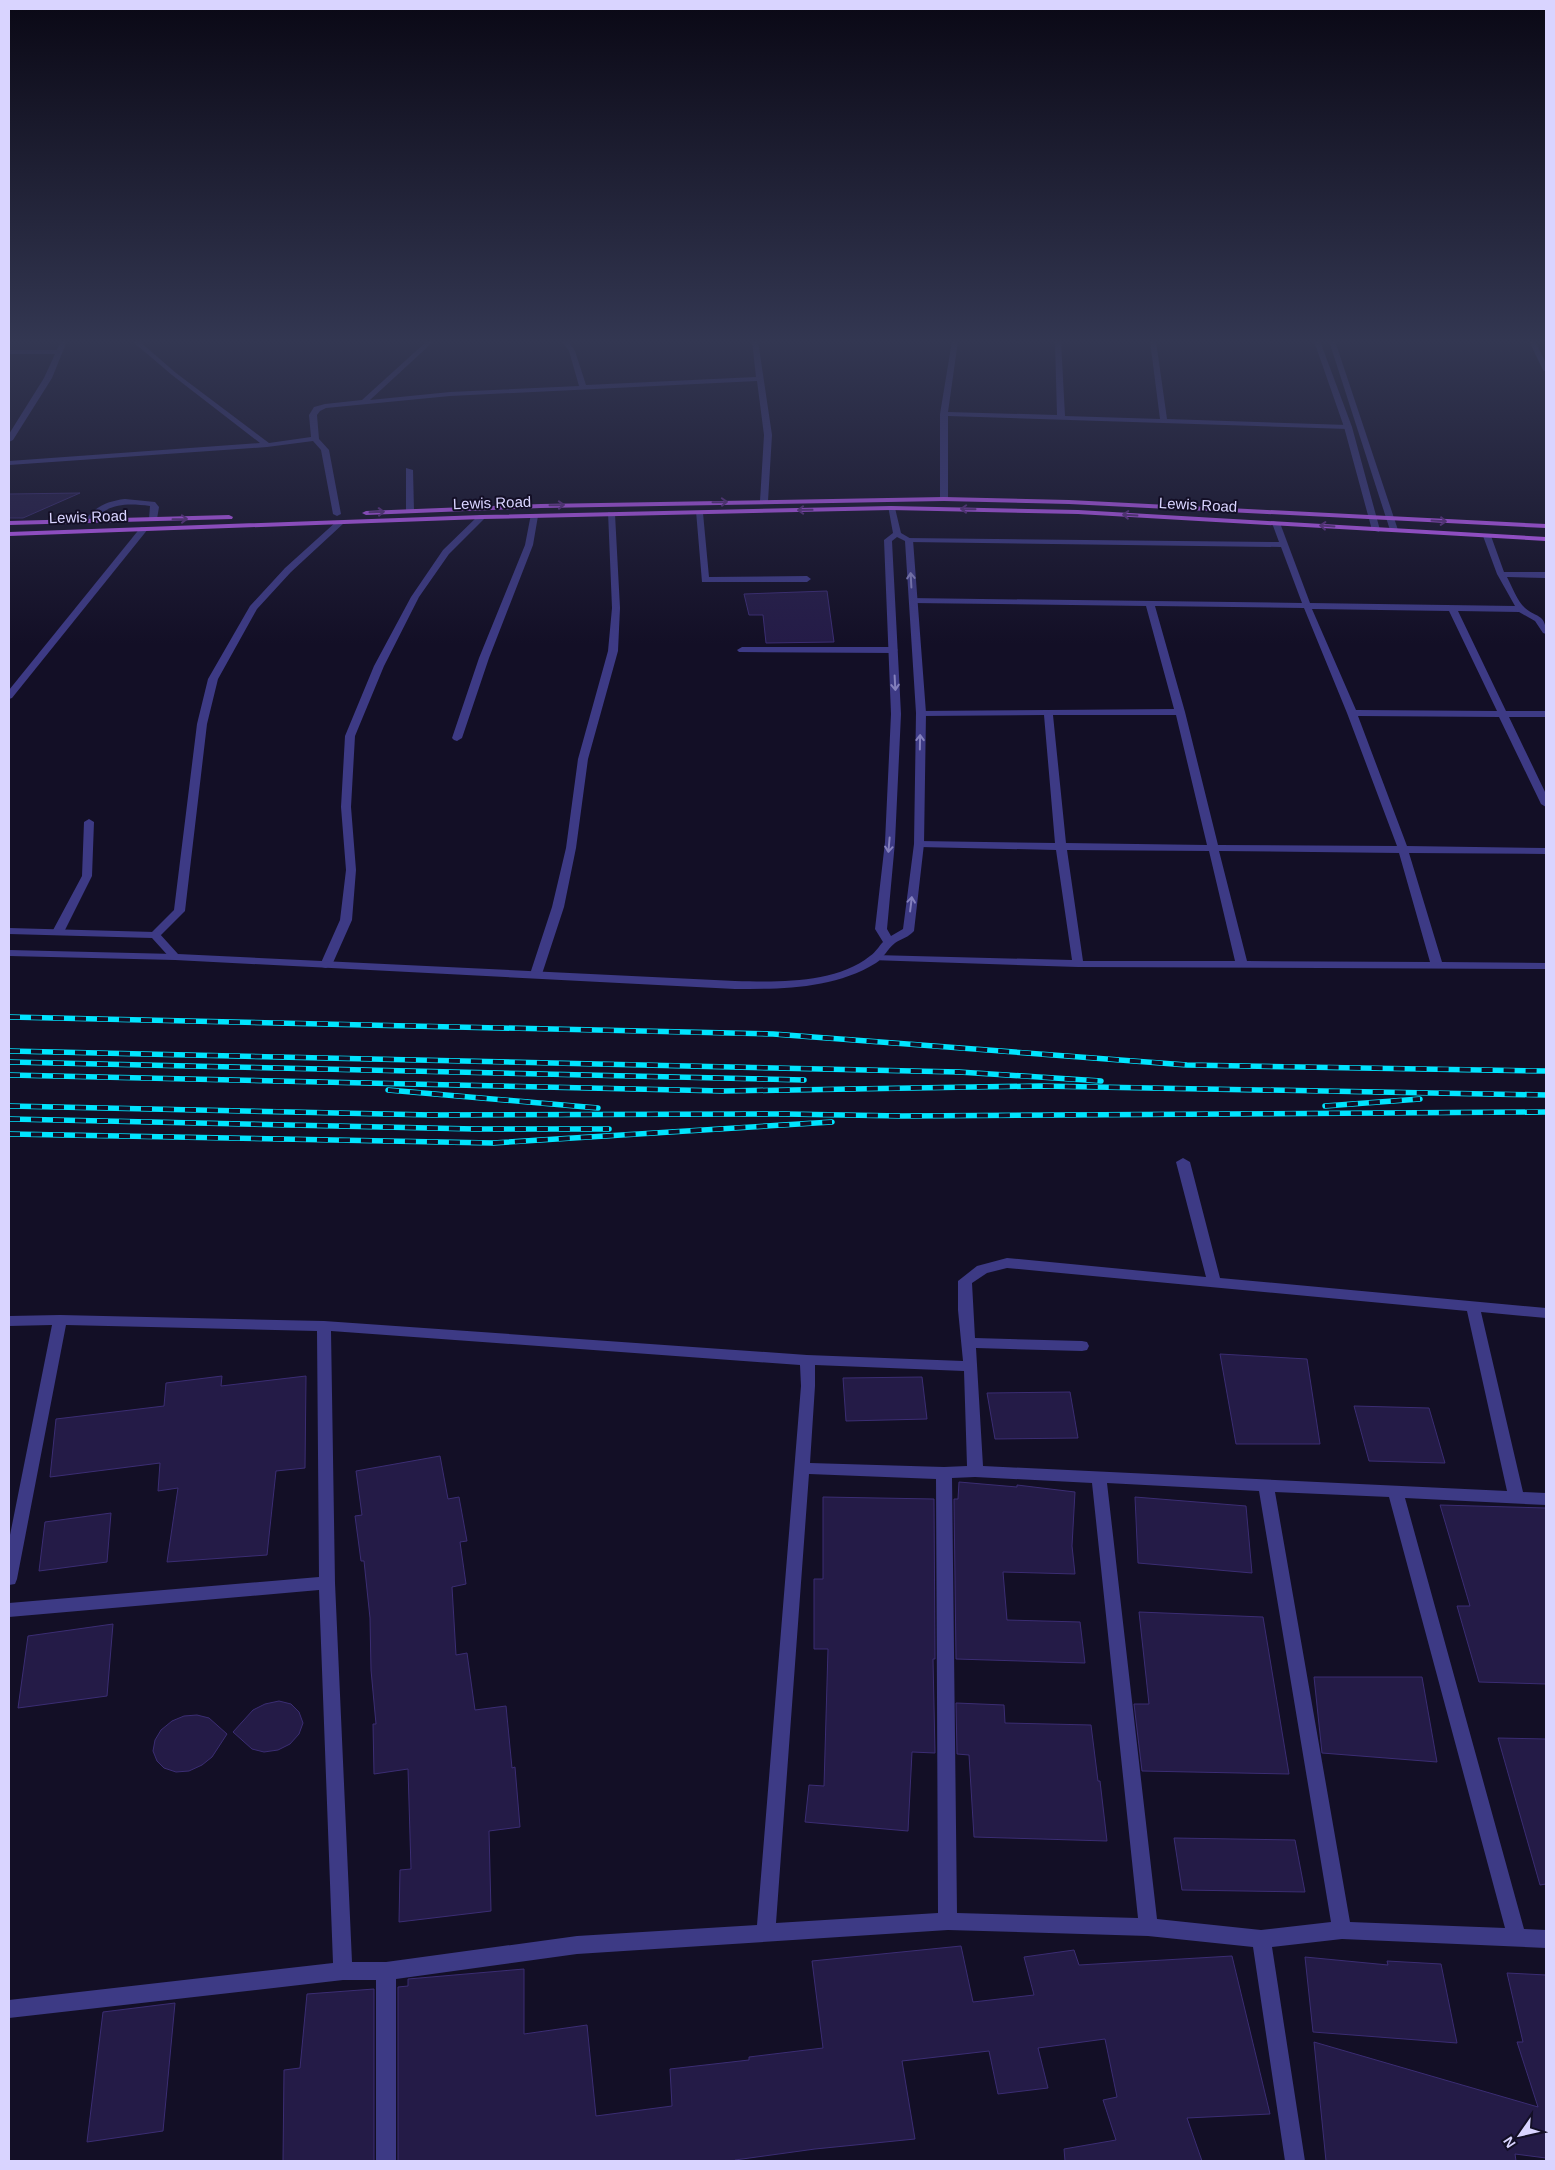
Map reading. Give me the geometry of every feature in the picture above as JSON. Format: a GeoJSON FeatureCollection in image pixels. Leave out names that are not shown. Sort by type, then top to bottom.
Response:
{"type":"FeatureCollection","features":[{"type":"Feature","properties":{"kind":"main road","name":"Lewis Road"},"geometry":{"type":"LineString","coordinates":[[338,518],[410,511],[764,501],[944,499],[1069,502],[1546,526]]}},
{"type":"Feature","properties":{"kind":"main road","name":"Lewis Road"},"geometry":{"type":"LineString","coordinates":[[9,534],[144,529],[273,520],[338,518],[482,517],[891,508],[1078,512],[1546,539]]}},
{"type":"Feature","properties":{"kind":"main road","name":"Lewis Road"},"geometry":{"type":"LineString","coordinates":[[9,523],[154,519],[273,520]]}},
{"type":"Feature","properties":{"kind":"street"},"geometry":{"type":"LineString","coordinates":[[263,442],[267,445]]}},
{"type":"Feature","properties":{"kind":"street"},"geometry":{"type":"LineString","coordinates":[[9,463],[289,442]]}},
{"type":"Feature","properties":{"kind":"street"},"geometry":{"type":"LineString","coordinates":[[155,935],[179,911],[202,724],[213,678],[253,608],[338,518],[325,450],[318,442]]}},
{"type":"Feature","properties":{"kind":"street"},"geometry":{"type":"LineString","coordinates":[[764,501],[768,442]]}},
{"type":"Feature","properties":{"kind":"street"},"geometry":{"type":"LineString","coordinates":[[944,442],[944,499]]}},
{"type":"Feature","properties":{"kind":"street"},"geometry":{"type":"LineString","coordinates":[[1352,442],[1376,530]]}},
{"type":"Feature","properties":{"kind":"street"},"geometry":{"type":"LineString","coordinates":[[1366,442],[1394,530]]}},
{"type":"Feature","properties":{"kind":"street"},"geometry":{"type":"LineString","coordinates":[[409,470],[410,511]]}},
{"type":"Feature","properties":{"kind":"street"},"geometry":{"type":"LineString","coordinates":[[88,521],[98,508],[117,502],[152,504],[155,507],[154,519]]}},
{"type":"Feature","properties":{"kind":"street"},"geometry":{"type":"LineString","coordinates":[[891,508],[897,534]]}},
{"type":"Feature","properties":{"kind":"street"},"geometry":{"type":"LineString","coordinates":[[699,513],[705,580],[807,579]]}},
{"type":"Feature","properties":{"kind":"street"},"geometry":{"type":"LineString","coordinates":[[536,974],[558,907],[571,848],[583,759],[613,651],[616,608],[612,514]]}},
{"type":"Feature","properties":{"kind":"street"},"geometry":{"type":"LineString","coordinates":[[457,738],[484,658],[529,546],[534,516]]}},
{"type":"Feature","properties":{"kind":"street"},"geometry":{"type":"LineString","coordinates":[[326,965],[346,920],[351,870],[346,807],[350,736],[379,666],[415,597],[446,552],[482,517]]}},
{"type":"Feature","properties":{"kind":"street"},"geometry":{"type":"LineString","coordinates":[[1276,523],[1306,606],[1352,713],[1403,849],[1437,966]]}},
{"type":"Feature","properties":{"kind":"street"},"geometry":{"type":"LineString","coordinates":[[9,696],[144,529]]}},
{"type":"Feature","properties":{"kind":"street"},"geometry":{"type":"LineString","coordinates":[[897,534],[909,540],[1284,545]]}},
{"type":"Feature","properties":{"kind":"street"},"geometry":{"type":"LineString","coordinates":[[889,942],[880,929],[890,842],[896,714],[888,540],[897,534]]}},
{"type":"Feature","properties":{"kind":"street"},"geometry":{"type":"LineString","coordinates":[[1487,536],[1501,574],[1521,609]]}},
{"type":"Feature","properties":{"kind":"street"},"geometry":{"type":"LineString","coordinates":[[9,953],[175,957],[782,986],[810,984],[856,969],[875,958],[889,942],[908,931],[919,844],[921,713],[909,540]]}},
{"type":"Feature","properties":{"kind":"street"},"geometry":{"type":"LineString","coordinates":[[1501,574],[1546,575]]}},
{"type":"Feature","properties":{"kind":"street"},"geometry":{"type":"LineString","coordinates":[[912,600],[1521,609],[1538,619],[1546,631]]}},
{"type":"Feature","properties":{"kind":"street"},"geometry":{"type":"LineString","coordinates":[[1150,604],[1180,712],[1212,850],[1242,966]]}},
{"type":"Feature","properties":{"kind":"street"},"geometry":{"type":"LineString","coordinates":[[1452,607],[1546,804]]}},
{"type":"Feature","properties":{"kind":"street"},"geometry":{"type":"LineString","coordinates":[[742,650],[893,650]]}},
{"type":"Feature","properties":{"kind":"street"},"geometry":{"type":"LineString","coordinates":[[1048,712],[1061,848],[1078,964]]}},
{"type":"Feature","properties":{"kind":"street"},"geometry":{"type":"LineString","coordinates":[[921,713],[1180,712]]}},
{"type":"Feature","properties":{"kind":"street"},"geometry":{"type":"LineString","coordinates":[[1352,713],[1546,714]]}},
{"type":"Feature","properties":{"kind":"street"},"geometry":{"type":"LineString","coordinates":[[58,932],[87,876],[89,822]]}},
{"type":"Feature","properties":{"kind":"street"},"geometry":{"type":"LineString","coordinates":[[919,844],[1212,850],[1403,849],[1546,851]]}},
{"type":"Feature","properties":{"kind":"street"},"geometry":{"type":"LineString","coordinates":[[9,931],[155,935],[175,957]]}},
{"type":"Feature","properties":{"kind":"street"},"geometry":{"type":"LineString","coordinates":[[875,958],[1078,964],[1242,966],[1546,966]]}},
{"type":"Feature","properties":{"kind":"street"},"geometry":{"type":"LineString","coordinates":[[1183,1162],[1214,1282]]}},
{"type":"Feature","properties":{"kind":"street"},"geometry":{"type":"LineString","coordinates":[[975,1471],[971,1366],[965,1310],[965,1281],[982,1268],[1007,1263],[1546,1313]]}},
{"type":"Feature","properties":{"kind":"street"},"geometry":{"type":"LineString","coordinates":[[1473,1306],[1516,1497]]}},
{"type":"Feature","properties":{"kind":"street"},"geometry":{"type":"LineString","coordinates":[[9,1321],[60,1320],[324,1326],[807,1360],[971,1366]]}},
{"type":"Feature","properties":{"kind":"street"},"geometry":{"type":"LineString","coordinates":[[9,1580],[60,1320]]}},
{"type":"Feature","properties":{"kind":"street"},"geometry":{"type":"LineString","coordinates":[[324,1326],[327,1583],[344,1971]]}},
{"type":"Feature","properties":{"kind":"street"},"geometry":{"type":"LineString","coordinates":[[968,1343],[1082,1346]]}},
{"type":"Feature","properties":{"kind":"street"},"geometry":{"type":"LineString","coordinates":[[766,1933],[808,1386],[807,1360]]}},
{"type":"Feature","properties":{"kind":"street"},"geometry":{"type":"LineString","coordinates":[[802,1468],[944,1473],[975,1471],[1546,1499]]}},
{"type":"Feature","properties":{"kind":"street"},"geometry":{"type":"LineString","coordinates":[[944,1473],[948,1922]]}},
{"type":"Feature","properties":{"kind":"street"},"geometry":{"type":"LineString","coordinates":[[1099,1478],[1148,1927]]}},
{"type":"Feature","properties":{"kind":"street"},"geometry":{"type":"LineString","coordinates":[[1266,1485],[1342,1930]]}},
{"type":"Feature","properties":{"kind":"street"},"geometry":{"type":"LineString","coordinates":[[1395,1491],[1517,1938]]}},
{"type":"Feature","properties":{"kind":"street"},"geometry":{"type":"LineString","coordinates":[[9,1610],[327,1583]]}},
{"type":"Feature","properties":{"kind":"street"},"geometry":{"type":"LineString","coordinates":[[9,2010],[344,1971],[386,1971],[577,1945],[948,1922],[1148,1927],[1261,1939],[1342,1930],[1546,1939]]}},
{"type":"Feature","properties":{"kind":"street"},"geometry":{"type":"LineString","coordinates":[[1261,1939],[1295,2161]]}},
{"type":"Feature","properties":{"kind":"street"},"geometry":{"type":"LineString","coordinates":[[386,1971],[386,2161]]}},
{"type":"Feature","properties":{"kind":"building"},"geometry":{"type":"Polygon","coordinates":[[[80,493],[23,518],[9,518],[9,494],[80,493]]]}},
{"type":"Feature","properties":{"kind":"building"},"geometry":{"type":"Polygon","coordinates":[[[827,591],[834,642],[766,643],[763,615],[749,615],[744,594],[827,591]]]}},
{"type":"Feature","properties":{"kind":"building"},"geometry":{"type":"Polygon","coordinates":[[[1220,1354],[1307,1359],[1320,1444],[1236,1444],[1220,1354]]]}},
{"type":"Feature","properties":{"kind":"building"},"geometry":{"type":"Polygon","coordinates":[[[222,1376],[221,1386],[306,1376],[305,1468],[276,1471],[267,1555],[167,1562],[178,1488],[158,1491],[160,1463],[50,1477],[56,1419],[164,1406],[166,1383],[222,1376]]]}},
{"type":"Feature","properties":{"kind":"building"},"geometry":{"type":"Polygon","coordinates":[[[922,1377],[927,1419],[846,1421],[843,1378],[922,1377]]]}},
{"type":"Feature","properties":{"kind":"building"},"geometry":{"type":"Polygon","coordinates":[[[1070,1392],[1078,1438],[995,1439],[987,1393],[1070,1392]]]}},
{"type":"Feature","properties":{"kind":"building"},"geometry":{"type":"Polygon","coordinates":[[[1354,1406],[1429,1408],[1445,1463],[1369,1461],[1354,1406]]]}},
{"type":"Feature","properties":{"kind":"building"},"geometry":{"type":"Polygon","coordinates":[[[440,1456],[448,1499],[459,1497],[467,1541],[460,1542],[466,1584],[452,1587],[456,1655],[467,1653],[475,1710],[506,1706],[512,1768],[515,1767],[520,1827],[489,1831],[491,1911],[399,1922],[400,1870],[411,1869],[408,1769],[374,1774],[373,1724],[376,1724],[371,1670],[370,1618],[364,1561],[361,1561],[355,1516],[362,1515],[356,1471],[440,1456]]]}},
{"type":"Feature","properties":{"kind":"building"},"geometry":{"type":"Polygon","coordinates":[[[959,1482],[1017,1487],[1017,1485],[1075,1492],[1072,1546],[1075,1574],[1003,1572],[1007,1620],[1080,1622],[1085,1663],[956,1659],[954,1499],[958,1499],[959,1482]]]}},
{"type":"Feature","properties":{"kind":"building"},"geometry":{"type":"Polygon","coordinates":[[[823,1497],[934,1499],[935,1659],[933,1659],[935,1753],[912,1752],[908,1831],[805,1822],[809,1785],[824,1786],[828,1649],[814,1649],[814,1579],[823,1579],[823,1497]]]}},
{"type":"Feature","properties":{"kind":"building"},"geometry":{"type":"Polygon","coordinates":[[[1135,1497],[1246,1506],[1252,1573],[1138,1563],[1135,1497]]]}},
{"type":"Feature","properties":{"kind":"building"},"geometry":{"type":"Polygon","coordinates":[[[1440,1505],[1546,1508],[1546,1684],[1479,1682],[1457,1606],[1470,1606],[1440,1505]]]}},
{"type":"Feature","properties":{"kind":"building"},"geometry":{"type":"Polygon","coordinates":[[[111,1513],[107,1562],[39,1571],[45,1522],[111,1513]]]}},
{"type":"Feature","properties":{"kind":"building"},"geometry":{"type":"Polygon","coordinates":[[[1139,1612],[1263,1617],[1289,1774],[1142,1771],[1134,1704],[1149,1704],[1139,1612]]]}},
{"type":"Feature","properties":{"kind":"building"},"geometry":{"type":"Polygon","coordinates":[[[113,1624],[107,1696],[18,1708],[28,1636],[113,1624]]]}},
{"type":"Feature","properties":{"kind":"building"},"geometry":{"type":"Polygon","coordinates":[[[1314,1677],[1422,1677],[1437,1762],[1322,1753],[1314,1677]]]}},
{"type":"Feature","properties":{"kind":"building"},"geometry":{"type":"Polygon","coordinates":[[[279,1701],[291,1704],[299,1712],[303,1723],[299,1734],[290,1744],[278,1750],[264,1752],[252,1749],[233,1732],[253,1710],[265,1704],[279,1701]]]}},
{"type":"Feature","properties":{"kind":"building"},"geometry":{"type":"Polygon","coordinates":[[[956,1703],[1004,1705],[1005,1723],[1091,1725],[1107,1841],[974,1837],[969,1755],[957,1754],[956,1703]]]}},
{"type":"Feature","properties":{"kind":"building"},"geometry":{"type":"Polygon","coordinates":[[[197,1715],[209,1718],[227,1734],[212,1757],[202,1765],[189,1771],[176,1772],[164,1768],[157,1761],[153,1751],[155,1740],[161,1730],[172,1721],[184,1716],[197,1715]]]}},
{"type":"Feature","properties":{"kind":"building"},"geometry":{"type":"Polygon","coordinates":[[[1498,1738],[1546,1739],[1546,1884],[1540,1885],[1498,1738]]]}},
{"type":"Feature","properties":{"kind":"building"},"geometry":{"type":"Polygon","coordinates":[[[1174,1838],[1295,1840],[1305,1892],[1182,1890],[1174,1838]]]}},
{"type":"Feature","properties":{"kind":"building"},"geometry":{"type":"Polygon","coordinates":[[[961,1946],[973,2002],[1034,1995],[1024,1957],[1074,1950],[1079,1965],[1232,1956],[1270,2114],[1187,2118],[1202,2161],[1065,2161],[1064,2149],[1116,2140],[1103,2100],[1117,2097],[1105,2039],[1038,2048],[1048,2088],[998,2094],[989,2051],[902,2061],[915,2139],[815,2149],[735,2161],[398,2161],[398,1987],[408,1986],[408,1979],[524,1969],[524,2034],[587,2025],[596,2116],[672,2106],[670,2069],[749,2060],[749,2057],[823,2048],[812,1961],[961,1946]]]}},
{"type":"Feature","properties":{"kind":"building"},"geometry":{"type":"Polygon","coordinates":[[[1305,1957],[1388,1965],[1387,1961],[1441,1964],[1457,2043],[1313,2032],[1305,1957]]]}},
{"type":"Feature","properties":{"kind":"building"},"geometry":{"type":"Polygon","coordinates":[[[1507,1973],[1546,1975],[1546,2158],[1515,2154],[1516,2161],[1326,2161],[1314,2042],[1538,2107],[1517,2042],[1523,2042],[1507,1973]]]}},
{"type":"Feature","properties":{"kind":"building"},"geometry":{"type":"Polygon","coordinates":[[[374,1989],[374,2161],[283,2161],[284,2070],[300,2068],[307,1994],[374,1989]]]}},
{"type":"Feature","properties":{"kind":"building"},"geometry":{"type":"Polygon","coordinates":[[[175,2003],[163,2131],[87,2142],[103,2012],[175,2003]]]}},
{"type":"Feature","properties":{"kind":"railway"},"geometry":{"type":"LineString","coordinates":[[9,1017],[773,1034],[1187,1065],[1546,1071]]}},
{"type":"Feature","properties":{"kind":"railway"},"geometry":{"type":"LineString","coordinates":[[9,1051],[959,1072],[1101,1081]]}},
{"type":"Feature","properties":{"kind":"railway"},"geometry":{"type":"LineString","coordinates":[[9,1062],[804,1080]]}},
{"type":"Feature","properties":{"kind":"railway"},"geometry":{"type":"LineString","coordinates":[[9,1075],[724,1091],[1040,1086],[1546,1095]]}},
{"type":"Feature","properties":{"kind":"railway"},"geometry":{"type":"LineString","coordinates":[[388,1090],[598,1108]]}},
{"type":"Feature","properties":{"kind":"railway"},"geometry":{"type":"LineString","coordinates":[[1325,1106],[1420,1099]]}},
{"type":"Feature","properties":{"kind":"railway"},"geometry":{"type":"LineString","coordinates":[[9,1106],[432,1115],[785,1114],[902,1116],[1546,1112]]}},
{"type":"Feature","properties":{"kind":"railway"},"geometry":{"type":"LineString","coordinates":[[9,1119],[475,1129],[609,1129]]}},
{"type":"Feature","properties":{"kind":"railway"},"geometry":{"type":"LineString","coordinates":[[9,1134],[493,1143],[832,1122]]}}]}
